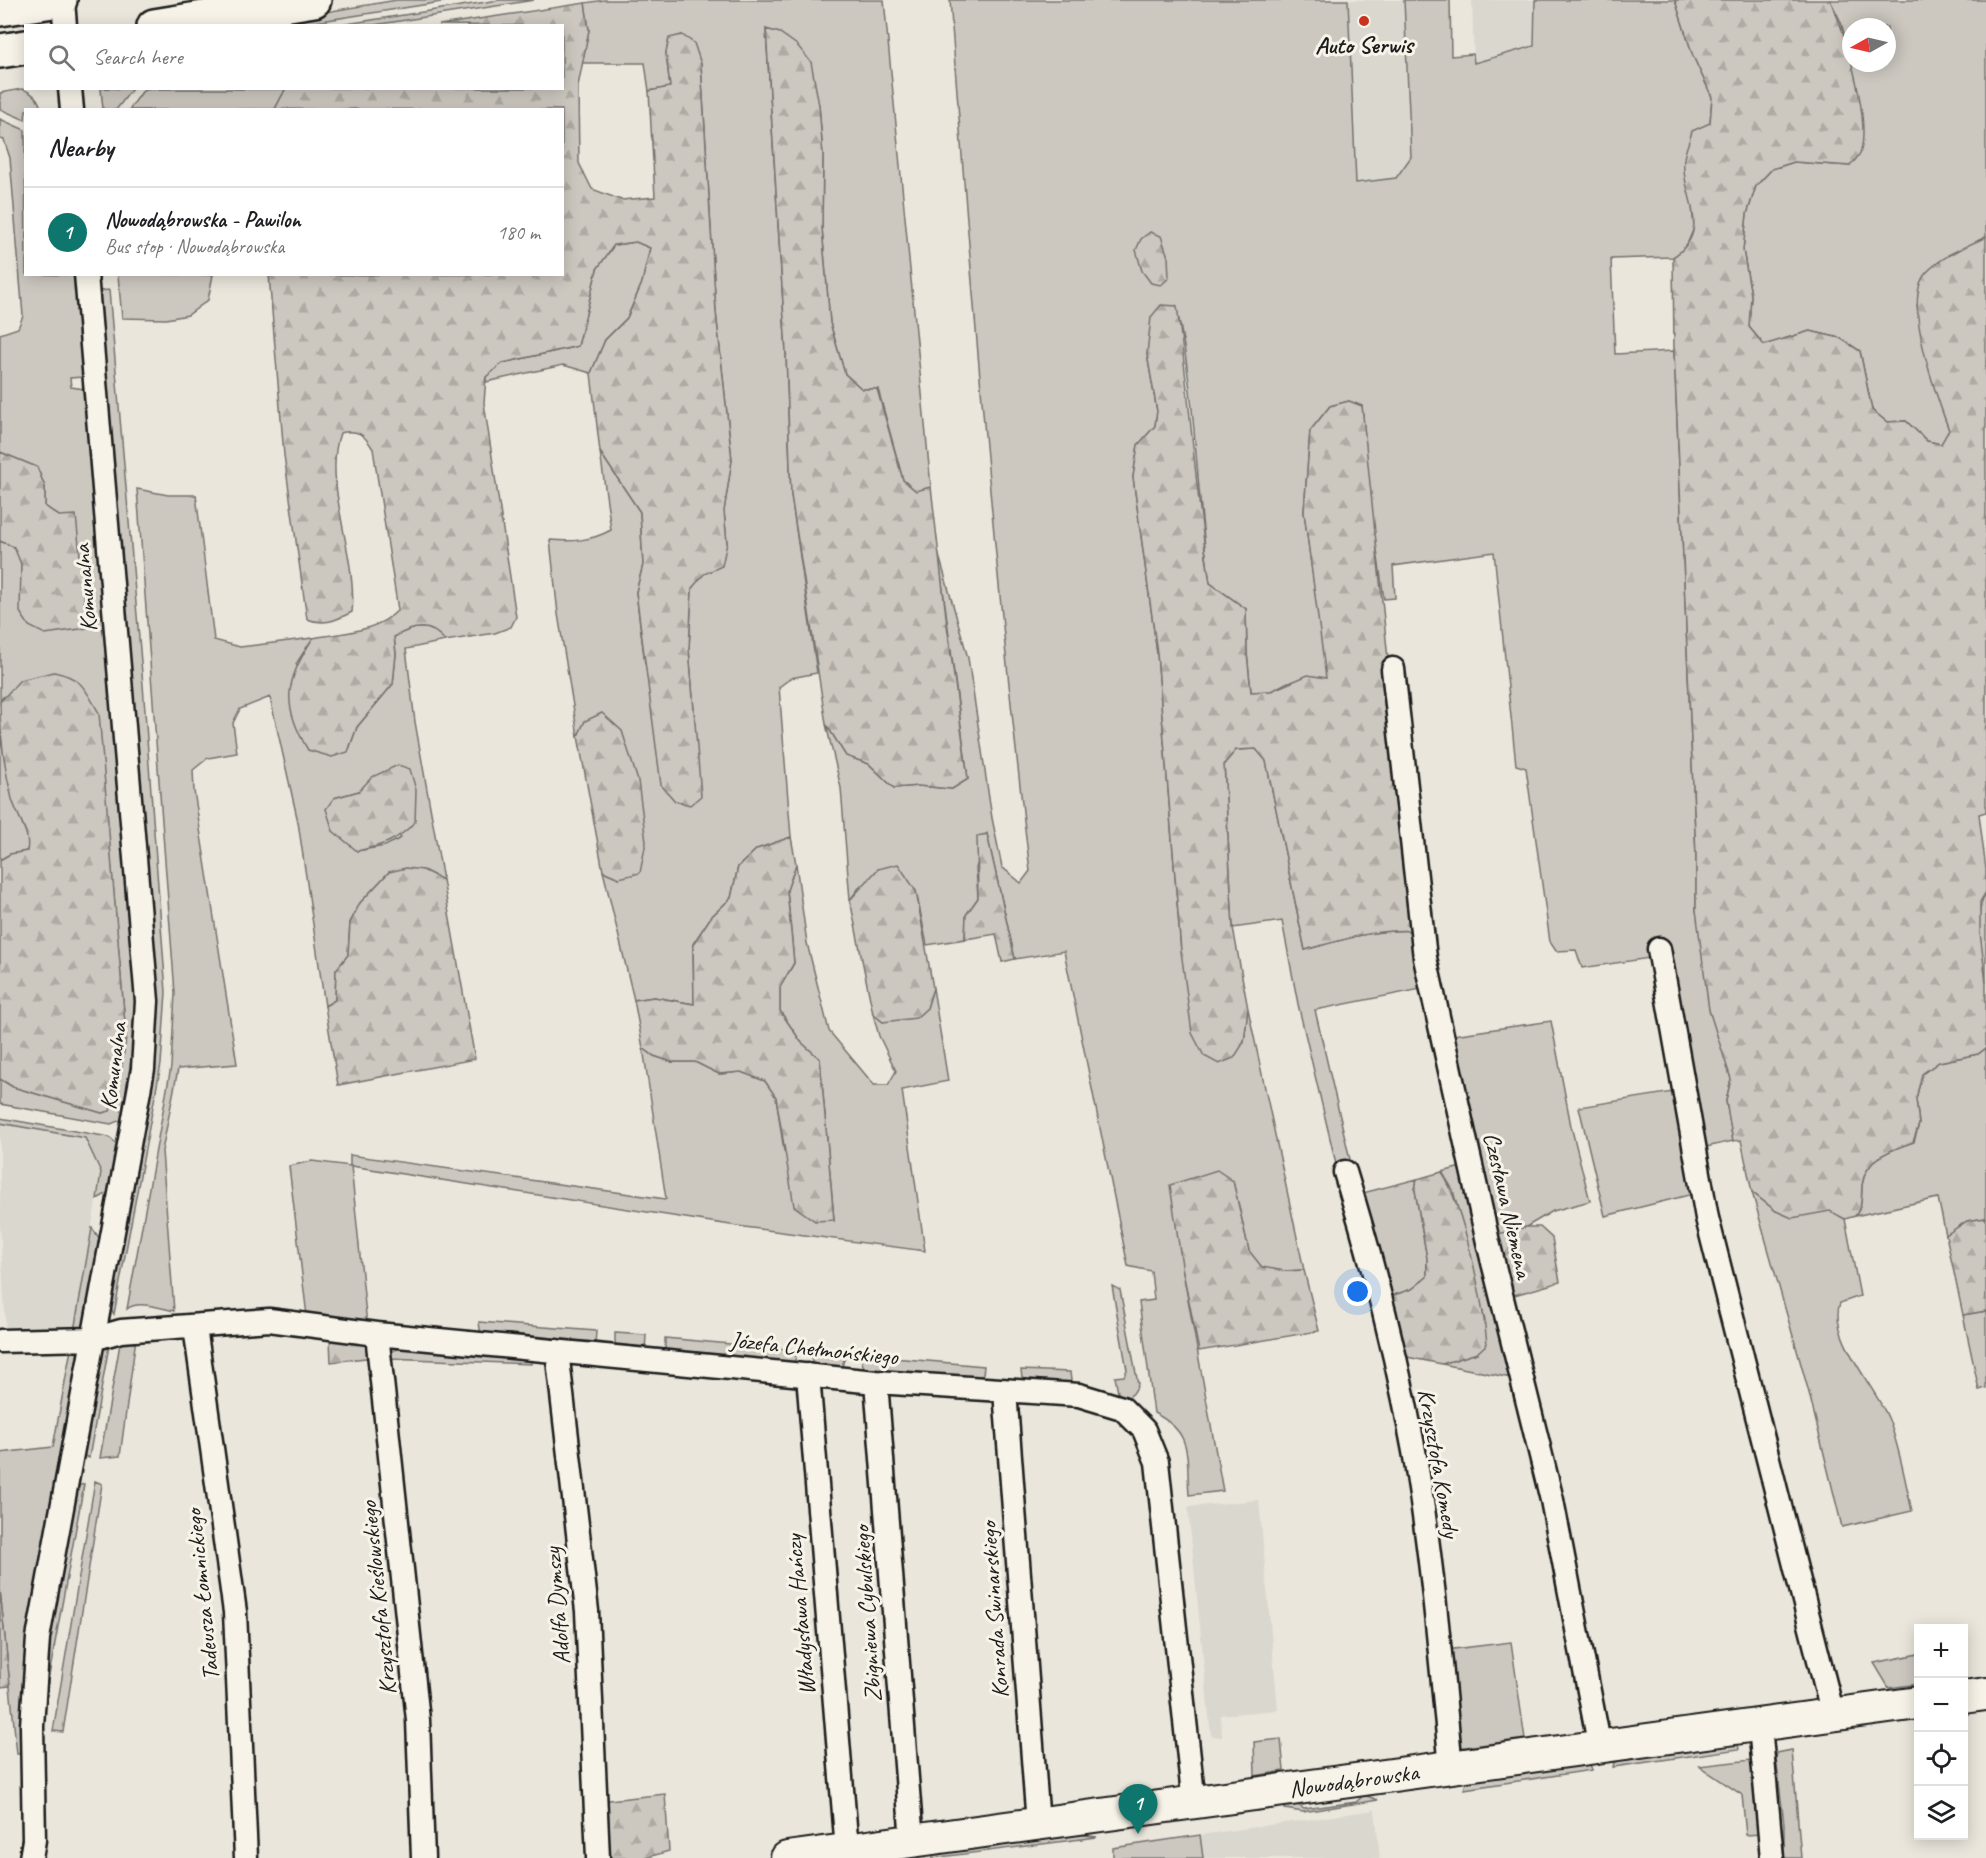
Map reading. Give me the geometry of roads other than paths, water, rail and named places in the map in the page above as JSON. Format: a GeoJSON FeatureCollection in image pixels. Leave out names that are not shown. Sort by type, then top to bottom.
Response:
{"type":"FeatureCollection","features":[{"type":"Feature","properties":{"kind":"main road"},"geometry":{"type":"LineString","coordinates":[[0,9],[62,0]]}},
{"type":"Feature","properties":{"kind":"main road"},"geometry":{"type":"LineString","coordinates":[[166,24],[314,0]]}},
{"type":"Feature","properties":{"kind":"main road"},"geometry":{"type":"LineString","coordinates":[[0,51],[24,47]]}},
{"type":"Feature","properties":{"kind":"street"},"geometry":{"type":"LineString","coordinates":[[62,0],[65,24]]}},
{"type":"Feature","properties":{"kind":"street"},"geometry":{"type":"LineString","coordinates":[[70,90],[72,108]]}},
{"type":"Feature","properties":{"kind":"street","name":"Komunalna"},"geometry":{"type":"LineString","coordinates":[[31,1858],[34,1840],[32,1726],[38,1638],[143,1069],[147,1001],[86,276]]}},
{"type":"Feature","properties":{"kind":"street","name":"Czesława Niemena"},"geometry":{"type":"LineString","coordinates":[[1393,669],[1425,958],[1488,1242],[1552,1500],[1600,1748]]}},
{"type":"Feature","properties":{"kind":"street"},"geometry":{"type":"LineString","coordinates":[[1659,949],[1707,1218],[1833,1715]]}},
{"type":"Feature","properties":{"kind":"street","name":"Krzysztofa Komedy"},"geometry":{"type":"LineString","coordinates":[[1345,1172],[1368,1249],[1413,1451],[1438,1630],[1451,1768]]}},
{"type":"Feature","properties":{"kind":"street","name":"Józefa Chełmońskiego"},"geometry":{"type":"LineString","coordinates":[[0,1341],[93,1339],[121,1331],[269,1320],[377,1334],[876,1382],[1079,1395],[1122,1408],[1144,1430],[1157,1462],[1194,1804]]}},
{"type":"Feature","properties":{"kind":"street","name":"Tadeusza Łomnickiego"},"geometry":{"type":"LineString","coordinates":[[195,1327],[235,1612],[246,1858]]}},
{"type":"Feature","properties":{"kind":"street","name":"Krzysztofa Kieślowskiego"},"geometry":{"type":"LineString","coordinates":[[377,1334],[418,1720],[423,1858]]}},
{"type":"Feature","properties":{"kind":"street","name":"Adolfa Dymszy"},"geometry":{"type":"LineString","coordinates":[[557,1351],[587,1611],[598,1858]]}},
{"type":"Feature","properties":{"kind":"street","name":"Władysława Hańczy"},"geometry":{"type":"LineString","coordinates":[[808,1375],[842,1853]]}},
{"type":"Feature","properties":{"kind":"street","name":"Zbigniewa Cybulskiego"},"geometry":{"type":"LineString","coordinates":[[876,1382],[912,1842]]}},
{"type":"Feature","properties":{"kind":"street","name":"Konrada Swinarskiego"},"geometry":{"type":"LineString","coordinates":[[1005,1391],[1038,1824]]}},
{"type":"Feature","properties":{"kind":"street","name":"Nowodąbrowska"},"geometry":{"type":"LineString","coordinates":[[787,1858],[842,1853],[1914,1704]]}},
{"type":"Feature","properties":{"kind":"street"},"geometry":{"type":"LineString","coordinates":[[1760,1725],[1772,1858]]}},
{"type":"Feature","properties":{"kind":"place","name":"Auto Serwis"},"geometry":{"type":"Point","coordinates":[1364,21]}},
{"type":"Feature","properties":{"kind":"place","name":"Nowodąbrowska - Pawilon"},"geometry":{"type":"Point","coordinates":[1138,1834]}}]}
